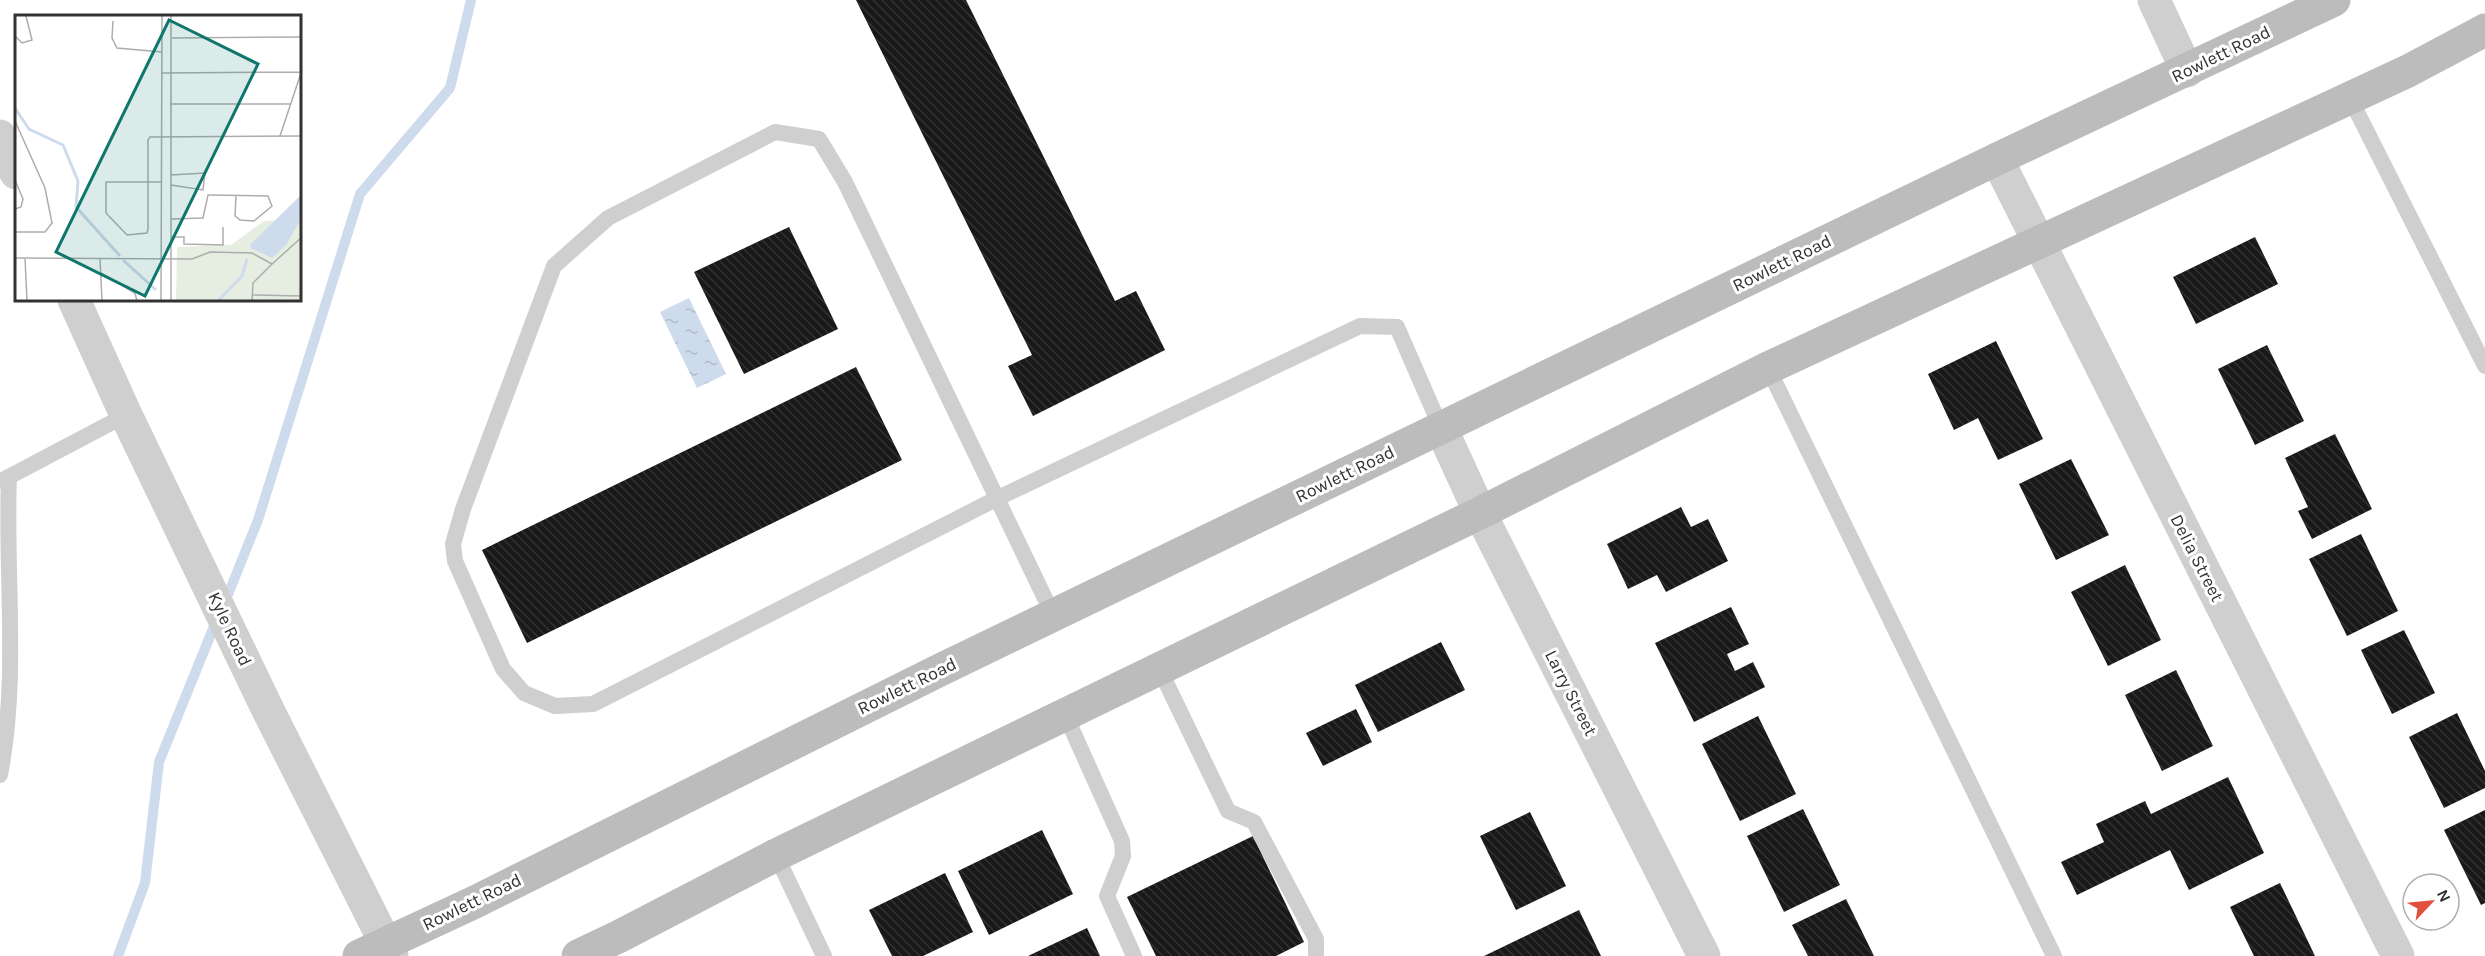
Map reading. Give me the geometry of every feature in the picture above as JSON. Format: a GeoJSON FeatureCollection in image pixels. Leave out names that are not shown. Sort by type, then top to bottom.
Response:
{"type":"FeatureCollection","features":[{"type":"Feature","properties":{"kind":"main road","name":"Rowlett Road"},"geometry":{"type":"LineString","coordinates":[[379,952],[1053,615],[1997,159],[2187,72],[2334,0]]}},
{"type":"Feature","properties":{"kind":"main road"},"geometry":{"type":"LineString","coordinates":[[578,956],[623,947],[776,855],[1480,513],[1768,368],[2408,71],[2485,30]]}},
{"type":"Feature","properties":{"kind":"street"},"geometry":{"type":"LineString","coordinates":[[2154,0],[2187,72]]}},
{"type":"Feature","properties":{"kind":"street"},"geometry":{"type":"LineString","coordinates":[[0,136],[15,171]]}},
{"type":"Feature","properties":{"kind":"street","name":"Delia Street"},"geometry":{"type":"LineString","coordinates":[[1997,159],[2398,956]]}},
{"type":"Feature","properties":{"kind":"street","name":"Kyle Road"},"geometry":{"type":"LineString","coordinates":[[75,302],[126,415],[268,710],[379,952]]}},
{"type":"Feature","properties":{"kind":"street","name":"Larry Street"},"geometry":{"type":"LineString","coordinates":[[1441,428],[1480,513],[1704,956]]}},
{"type":"Feature","properties":{"kind":"lane"},"geometry":{"type":"LineString","coordinates":[[2350,98],[2485,366]]}},
{"type":"Feature","properties":{"kind":"lane"},"geometry":{"type":"LineString","coordinates":[[1053,615],[998,498],[845,183],[819,139],[775,132],[608,218],[554,266],[463,509],[453,544],[455,561],[503,669],[524,693],[555,706],[593,704],[998,498],[1360,327],[1397,327],[1441,428]]}},
{"type":"Feature","properties":{"kind":"lane"},"geometry":{"type":"LineString","coordinates":[[1768,368],[2054,956]]}},
{"type":"Feature","properties":{"kind":"lane"},"geometry":{"type":"LineString","coordinates":[[0,775],[5,750],[10,678],[4,479],[126,415]]}},
{"type":"Feature","properties":{"kind":"lane"},"geometry":{"type":"LineString","coordinates":[[1159,668],[1228,811],[1254,822],[1316,939],[1316,956]]}},
{"type":"Feature","properties":{"kind":"lane"},"geometry":{"type":"LineString","coordinates":[[1065,714],[1122,841],[1123,856],[1107,896],[1134,956]]}},
{"type":"Feature","properties":{"kind":"lane"},"geometry":{"type":"LineString","coordinates":[[776,855],[824,956]]}},
{"type":"Feature","properties":{"kind":"water"},"geometry":{"type":"Polygon","coordinates":[[[689,298],[726,374],[697,388],[660,312],[689,298]]]}},
{"type":"Feature","properties":{"kind":"building"},"geometry":{"type":"Polygon","coordinates":[[[856,0],[966,0],[1115,301],[1136,291],[1165,350],[1033,416],[1008,366],[1032,355],[856,0]]]}},
{"type":"Feature","properties":{"kind":"building"},"geometry":{"type":"Polygon","coordinates":[[[789,227],[838,329],[744,374],[694,272],[789,227]]]}},
{"type":"Feature","properties":{"kind":"building"},"geometry":{"type":"Polygon","coordinates":[[[2255,237],[2278,284],[2196,324],[2173,277],[2255,237]]]}},
{"type":"Feature","properties":{"kind":"building"},"geometry":{"type":"Polygon","coordinates":[[[1996,341],[2043,439],[1998,460],[1978,418],[1954,430],[1928,374],[1996,341]]]}},
{"type":"Feature","properties":{"kind":"building"},"geometry":{"type":"Polygon","coordinates":[[[2267,345],[2304,421],[2255,445],[2218,369],[2267,345]]]}},
{"type":"Feature","properties":{"kind":"building"},"geometry":{"type":"Polygon","coordinates":[[[856,367],[902,460],[527,643],[482,550],[856,367]]]}},
{"type":"Feature","properties":{"kind":"building"},"geometry":{"type":"Polygon","coordinates":[[[2335,434],[2372,509],[2312,539],[2298,511],[2308,507],[2285,458],[2335,434]]]}},
{"type":"Feature","properties":{"kind":"building"},"geometry":{"type":"Polygon","coordinates":[[[2071,459],[2109,535],[2056,560],[2019,484],[2071,459]]]}},
{"type":"Feature","properties":{"kind":"building"},"geometry":{"type":"Polygon","coordinates":[[[1681,507],[1691,527],[1708,519],[1728,561],[1666,592],[1657,575],[1628,589],[1607,544],[1681,507]]]}},
{"type":"Feature","properties":{"kind":"building"},"geometry":{"type":"Polygon","coordinates":[[[2361,534],[2398,611],[2347,636],[2309,559],[2361,534]]]}},
{"type":"Feature","properties":{"kind":"building"},"geometry":{"type":"Polygon","coordinates":[[[2125,565],[2161,640],[2108,666],[2071,592],[2125,565]]]}},
{"type":"Feature","properties":{"kind":"building"},"geometry":{"type":"Polygon","coordinates":[[[1731,607],[1749,644],[1727,654],[1735,671],[1753,662],[1765,687],[1694,722],[1655,643],[1731,607]]]}},
{"type":"Feature","properties":{"kind":"building"},"geometry":{"type":"Polygon","coordinates":[[[2404,630],[2435,693],[2392,714],[2361,650],[2404,630]]]}},
{"type":"Feature","properties":{"kind":"building"},"geometry":{"type":"Polygon","coordinates":[[[1441,642],[1465,690],[1378,732],[1355,685],[1441,642]]]}},
{"type":"Feature","properties":{"kind":"building"},"geometry":{"type":"Polygon","coordinates":[[[2176,670],[2213,746],[2162,771],[2125,695],[2176,670]]]}},
{"type":"Feature","properties":{"kind":"building"},"geometry":{"type":"Polygon","coordinates":[[[1356,709],[1372,742],[1323,766],[1306,733],[1356,709]]]}},
{"type":"Feature","properties":{"kind":"building"},"geometry":{"type":"Polygon","coordinates":[[[2457,713],[2485,771],[2485,788],[2444,808],[2409,737],[2457,713]]]}},
{"type":"Feature","properties":{"kind":"building"},"geometry":{"type":"Polygon","coordinates":[[[1758,716],[1796,794],[1740,821],[1702,744],[1758,716]]]}},
{"type":"Feature","properties":{"kind":"building"},"geometry":{"type":"Polygon","coordinates":[[[2228,777],[2264,853],[2189,890],[2170,850],[2077,895],[2061,862],[2104,842],[2096,824],[2145,801],[2151,814],[2228,777]]]}},
{"type":"Feature","properties":{"kind":"building"},"geometry":{"type":"Polygon","coordinates":[[[1803,809],[1840,885],[1784,912],[1747,836],[1803,809]]]}},
{"type":"Feature","properties":{"kind":"building"},"geometry":{"type":"Polygon","coordinates":[[[2485,810],[2485,903],[2481,905],[2444,830],[2485,810]]]}},
{"type":"Feature","properties":{"kind":"building"},"geometry":{"type":"Polygon","coordinates":[[[1530,812],[1566,886],[1516,910],[1480,836],[1530,812]]]}},
{"type":"Feature","properties":{"kind":"building"},"geometry":{"type":"Polygon","coordinates":[[[1042,830],[1073,894],[989,935],[958,871],[1042,830]]]}},
{"type":"Feature","properties":{"kind":"building"},"geometry":{"type":"Polygon","coordinates":[[[1253,836],[1304,942],[1276,956],[1156,956],[1127,897],[1253,836]]]}},
{"type":"Feature","properties":{"kind":"building"},"geometry":{"type":"Polygon","coordinates":[[[945,873],[973,932],[923,956],[892,956],[869,910],[945,873]]]}},
{"type":"Feature","properties":{"kind":"building"},"geometry":{"type":"Polygon","coordinates":[[[2280,883],[2315,956],[2254,956],[2230,907],[2280,883]]]}},
{"type":"Feature","properties":{"kind":"building"},"geometry":{"type":"Polygon","coordinates":[[[1846,899],[1874,956],[1808,956],[1792,925],[1846,899]]]}},
{"type":"Feature","properties":{"kind":"building"},"geometry":{"type":"Polygon","coordinates":[[[1579,910],[1601,956],[1484,956],[1579,910]]]}},
{"type":"Feature","properties":{"kind":"building"},"geometry":{"type":"Polygon","coordinates":[[[1087,928],[1100,956],[1028,956],[1087,928]]]}},
{"type":"Feature","properties":{"kind":"waterway"},"geometry":{"type":"LineString","coordinates":[[225,602],[258,520],[360,194],[450,88],[471,0]]}},
{"type":"Feature","properties":{"kind":"waterway"},"geometry":{"type":"LineString","coordinates":[[118,956],[145,883],[159,762],[217,619]]}}]}
